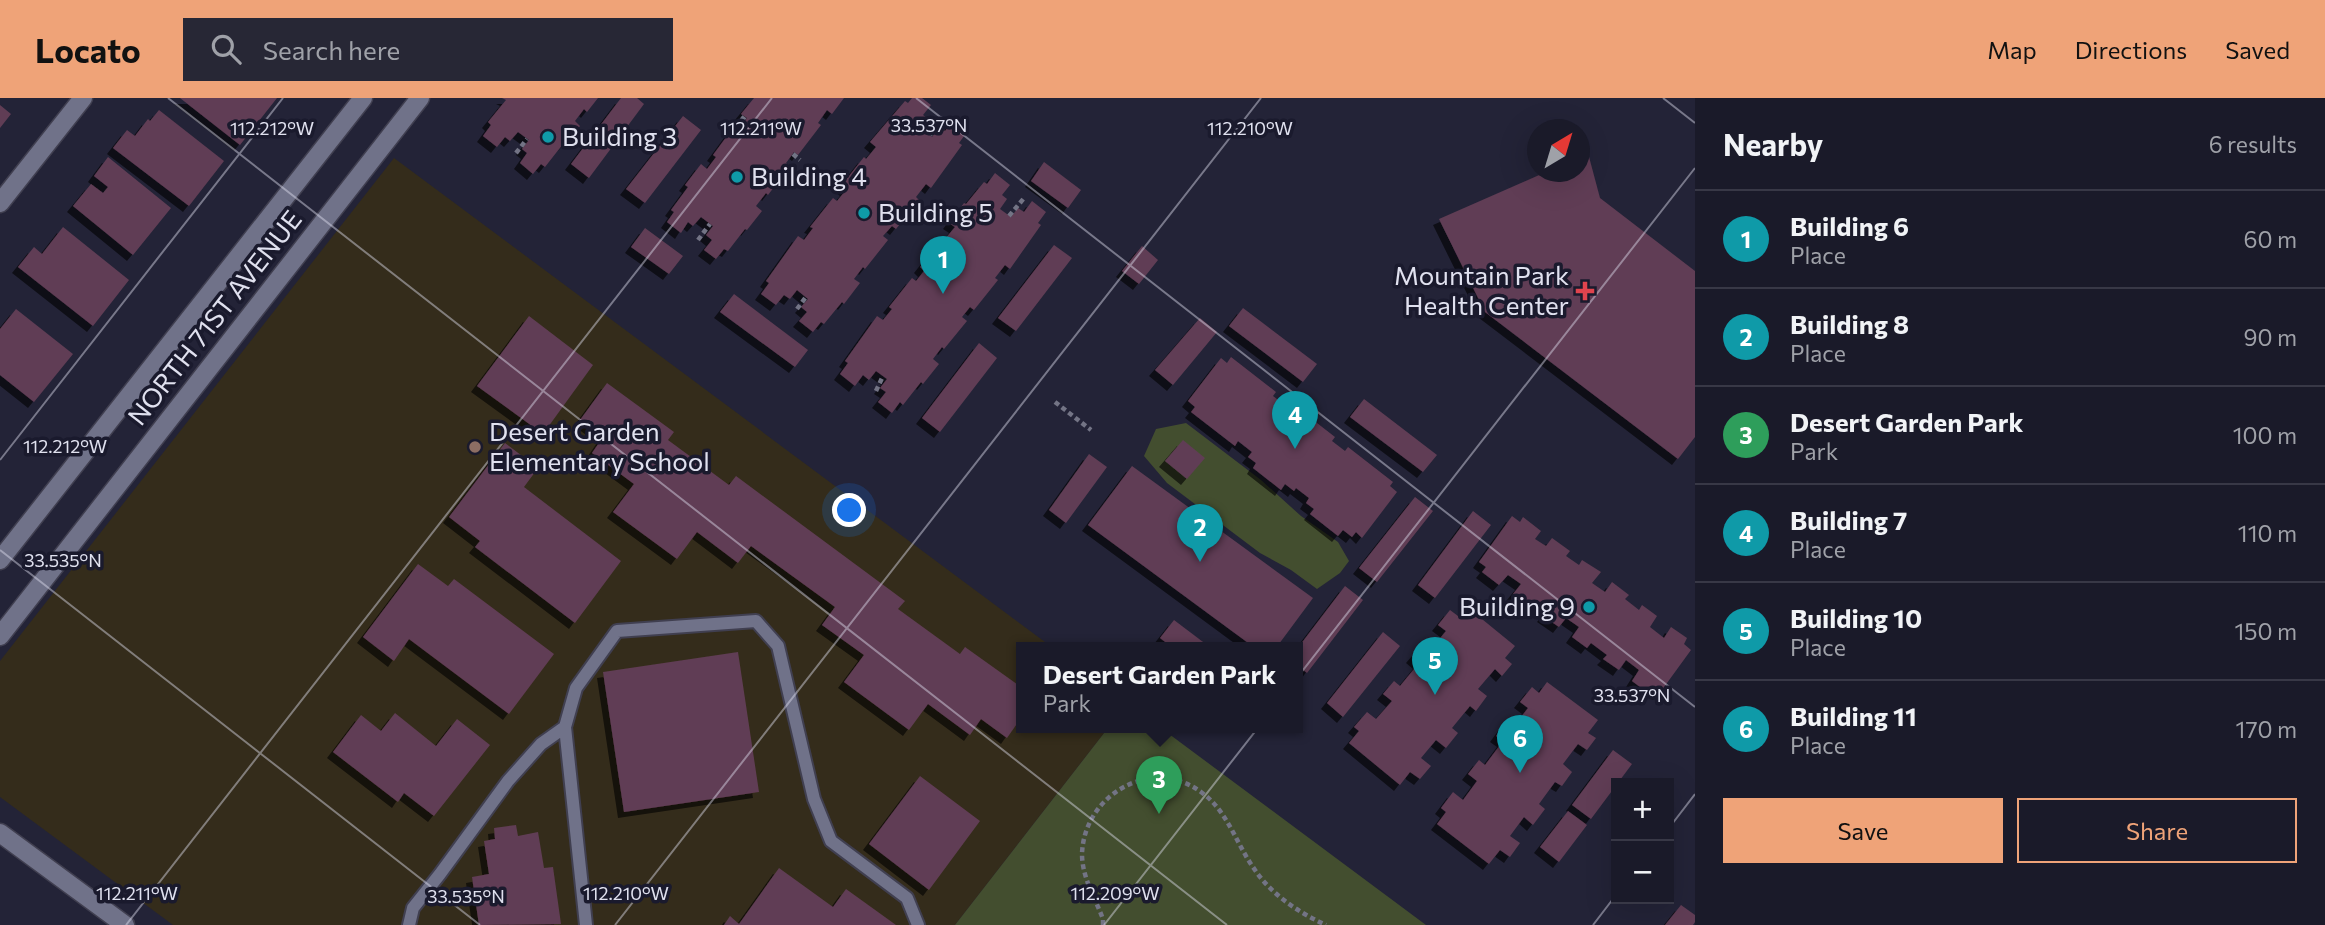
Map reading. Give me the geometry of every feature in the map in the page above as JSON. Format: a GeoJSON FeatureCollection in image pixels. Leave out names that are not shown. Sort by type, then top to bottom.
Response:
{"type":"FeatureCollection","features":[{"type":"Feature","properties":{"kind":"street","name":"NORTH 71ST AVENUE"},"geometry":{"type":"LineString","coordinates":[[0,560],[363,98]]}},
{"type":"Feature","properties":{"kind":"street","name":"NORTH 71ST AVENUE"},"geometry":{"type":"LineString","coordinates":[[0,636],[420,98]]}},
{"type":"Feature","properties":{"kind":"street"},"geometry":{"type":"LineString","coordinates":[[0,203],[81,99]]}},
{"type":"Feature","properties":{"kind":"street"},"geometry":{"type":"LineString","coordinates":[[0,833],[125,925]]}},
{"type":"Feature","properties":{"kind":"lane"},"geometry":{"type":"LineString","coordinates":[[586,925],[583,917],[565,727],[576,688],[617,631],[755,621],[778,646],[814,799],[831,841],[907,898],[918,925]]}},
{"type":"Feature","properties":{"kind":"lane"},"geometry":{"type":"LineString","coordinates":[[409,925],[413,908],[508,781],[541,744],[565,727]]}},
{"type":"Feature","properties":{"kind":"path"},"geometry":{"type":"LineString","coordinates":[[930,135],[944,117]]}},
{"type":"Feature","properties":{"kind":"path"},"geometry":{"type":"LineString","coordinates":[[516,153],[527,139]]}},
{"type":"Feature","properties":{"kind":"path"},"geometry":{"type":"LineString","coordinates":[[793,154],[800,160]]}},
{"type":"Feature","properties":{"kind":"path"},"geometry":{"type":"LineString","coordinates":[[837,188],[843,193]]}},
{"type":"Feature","properties":{"kind":"path"},"geometry":{"type":"LineString","coordinates":[[1009,216],[1026,197]]}},
{"type":"Feature","properties":{"kind":"path"},"geometry":{"type":"LineString","coordinates":[[698,240],[710,224]]}},
{"type":"Feature","properties":{"kind":"path"},"geometry":{"type":"LineString","coordinates":[[797,309],[806,297]]}},
{"type":"Feature","properties":{"kind":"path"},"geometry":{"type":"LineString","coordinates":[[876,391],[883,376]]}},
{"type":"Feature","properties":{"kind":"path"},"geometry":{"type":"LineString","coordinates":[[1055,402],[1091,430]]}},
{"type":"Feature","properties":{"kind":"path"},"geometry":{"type":"LineString","coordinates":[[1103,925],[1084,870],[1082,855],[1089,824],[1109,795],[1137,780],[1151,777],[1188,783],[1203,792],[1225,817],[1256,872],[1299,911],[1326,925]]}},
{"type":"Feature","properties":{"kind":"shaded area","name":"Desert Garden Elementary School"},"geometry":{"type":"Polygon","coordinates":[[[394,158],[1045,642],[1016,642],[1016,733],[1104,733],[955,925],[173,925],[0,797],[0,661],[394,158]]]}},
{"type":"Feature","properties":{"kind":"green space"},"geometry":{"type":"Polygon","coordinates":[[[1186,423],[1261,480],[1301,516],[1338,542],[1349,561],[1340,573],[1317,589],[1291,570],[1260,553],[1167,483],[1144,456],[1156,429],[1186,423]]]}},
{"type":"Feature","properties":{"kind":"green space"},"geometry":{"type":"Polygon","coordinates":[[[1104,733],[1168,733],[1426,925],[955,925],[1104,733]]]}},
{"type":"Feature","properties":{"kind":"building"},"geometry":{"type":"Polygon","coordinates":[[[180,98],[277,98],[240,145],[180,98]]]}},
{"type":"Feature","properties":{"kind":"building","name":"Building 3"},"geometry":{"type":"Polygon","coordinates":[[[502,98],[598,98],[587,112],[584,109],[575,121],[580,126],[564,145],[545,167],[541,164],[533,174],[520,163],[527,153],[522,149],[529,140],[518,132],[510,141],[505,137],[497,147],[483,136],[491,125],[488,122],[506,100],[502,98]]]}},
{"type":"Feature","properties":{"kind":"building"},"geometry":{"type":"Polygon","coordinates":[[[621,98],[637,98],[644,104],[589,178],[571,164],[621,98]]]}},
{"type":"Feature","properties":{"kind":"building","name":"Building 4"},"geometry":{"type":"Polygon","coordinates":[[[754,98],[844,98],[832,114],[827,110],[818,123],[821,125],[798,155],[794,152],[786,163],[790,166],[756,206],[762,211],[747,230],[745,229],[728,251],[724,249],[716,259],[704,250],[712,240],[706,235],[713,226],[701,217],[693,226],[688,222],[681,233],[667,222],[674,212],[671,210],[688,187],[685,185],[701,164],[707,169],[716,157],[713,155],[735,125],[739,128],[747,118],[741,114],[754,98]]]}},
{"type":"Feature","properties":{"kind":"building","name":"Building 5"},"geometry":{"type":"Polygon","coordinates":[[[912,98],[922,98],[931,105],[923,115],[928,119],[921,128],[932,137],[939,127],[945,131],[953,121],[967,132],[959,143],[962,145],[931,188],[926,184],[916,197],[919,200],[896,229],[892,226],[883,236],[888,240],[854,279],[860,283],[844,304],[842,302],[824,324],[821,322],[813,332],[799,321],[807,312],[801,307],[808,299],[797,290],[790,299],[784,295],[776,305],[761,294],[769,283],[766,281],[798,236],[804,240],[813,228],[810,227],[833,198],[837,201],[846,190],[841,186],[864,157],[866,159],[876,147],[870,142],[905,101],[908,103],[912,98]]]}},
{"type":"Feature","properties":{"kind":"building"},"geometry":{"type":"Polygon","coordinates":[[[0,105],[11,114],[0,128],[0,105]]]}},
{"type":"Feature","properties":{"kind":"building"},"geometry":{"type":"Polygon","coordinates":[[[159,110],[224,161],[189,206],[113,148],[127,130],[135,136],[159,110]]]}},
{"type":"Feature","properties":{"kind":"building"},"geometry":{"type":"Polygon","coordinates":[[[683,116],[701,130],[645,203],[626,189],[683,116]]]}},
{"type":"Feature","properties":{"kind":"building"},"geometry":{"type":"Polygon","coordinates":[[[108,157],[171,208],[133,255],[73,206],[91,184],[103,193],[108,187],[94,176],[108,157]]]}},
{"type":"Feature","properties":{"kind":"building","name":"Mountain Park Health Center"},"geometry":{"type":"Polygon","coordinates":[[[1590,160],[1600,198],[1695,271],[1695,437],[1678,459],[1485,312],[1439,219],[1527,180],[1590,182],[1590,160]]]}},
{"type":"Feature","properties":{"kind":"building"},"geometry":{"type":"Polygon","coordinates":[[[1044,162],[1081,190],[1068,208],[1031,181],[1044,162]]]}},
{"type":"Feature","properties":{"kind":"building"},"geometry":{"type":"Polygon","coordinates":[[[995,173],[1010,185],[1002,195],[1007,199],[1000,209],[1011,217],[1018,208],[1024,212],[1032,201],[1046,212],[1038,223],[1041,225],[1010,269],[1005,265],[995,278],[998,280],[974,310],[970,307],[962,317],[967,321],[933,359],[939,364],[903,405],[900,402],[892,413],[878,402],[886,392],[880,388],[887,379],[876,371],[869,380],[863,375],[855,386],[840,374],[848,363],[845,361],[877,316],[883,320],[892,309],[889,307],[912,278],[916,281],[924,271],[920,267],[955,227],[949,223],[964,203],[966,204],[984,182],[987,184],[995,173]]]}},
{"type":"Feature","properties":{"kind":"building"},"geometry":{"type":"Polygon","coordinates":[[[63,227],[129,280],[93,326],[18,267],[34,247],[42,254],[63,227]]]}},
{"type":"Feature","properties":{"kind":"building"},"geometry":{"type":"Polygon","coordinates":[[[645,228],[683,256],[669,274],[631,247],[645,228]]]}},
{"type":"Feature","properties":{"kind":"building"},"geometry":{"type":"Polygon","coordinates":[[[1054,245],[1072,258],[1016,331],[998,318],[1054,245]]]}},
{"type":"Feature","properties":{"kind":"building"},"geometry":{"type":"Polygon","coordinates":[[[1142,246],[1158,260],[1139,284],[1122,271],[1142,246]]]}},
{"type":"Feature","properties":{"kind":"building"},"geometry":{"type":"Polygon","coordinates":[[[734,294],[808,350],[795,367],[720,312],[734,294]]]}},
{"type":"Feature","properties":{"kind":"building"},"geometry":{"type":"Polygon","coordinates":[[[1243,308],[1317,364],[1303,382],[1229,326],[1243,308]]]}},
{"type":"Feature","properties":{"kind":"building"},"geometry":{"type":"Polygon","coordinates":[[[16,309],[73,354],[34,402],[0,375],[0,329],[16,309]]]}},
{"type":"Feature","properties":{"kind":"building"},"geometry":{"type":"Polygon","coordinates":[[[529,316],[593,365],[543,434],[477,386],[529,316]]]}},
{"type":"Feature","properties":{"kind":"building"},"geometry":{"type":"Polygon","coordinates":[[[1200,318],[1217,332],[1173,385],[1155,370],[1200,318]]]}},
{"type":"Feature","properties":{"kind":"building"},"geometry":{"type":"Polygon","coordinates":[[[979,343],[997,358],[940,432],[922,418],[979,343]]]}},
{"type":"Feature","properties":{"kind":"building"},"geometry":{"type":"Polygon","coordinates":[[[1231,357],[1276,392],[1273,396],[1286,406],[1290,402],[1335,437],[1332,441],[1345,451],[1348,447],[1393,482],[1390,486],[1397,492],[1362,538],[1356,532],[1352,537],[1343,530],[1338,536],[1310,514],[1314,509],[1306,503],[1309,498],[1285,484],[1281,490],[1253,468],[1256,463],[1248,457],[1252,452],[1238,441],[1235,446],[1191,412],[1195,407],[1188,401],[1221,358],[1227,363],[1231,357]]]}},
{"type":"Feature","properties":{"kind":"building"},"geometry":{"type":"Polygon","coordinates":[[[607,383],[674,432],[668,440],[729,485],[736,476],[905,601],[898,609],[960,654],[965,647],[1016,683],[1016,725],[1007,738],[981,719],[970,735],[928,704],[909,730],[844,682],[864,655],[822,625],[835,607],[751,546],[738,563],[697,532],[677,559],[613,512],[634,484],[592,453],[603,437],[580,420],[607,383]]]}},
{"type":"Feature","properties":{"kind":"building"},"geometry":{"type":"Polygon","coordinates":[[[1364,399],[1437,455],[1423,472],[1350,417],[1364,399]]]}},
{"type":"Feature","properties":{"kind":"building"},"geometry":{"type":"Polygon","coordinates":[[[1183,440],[1205,458],[1187,479],[1165,461],[1183,440]]]}},
{"type":"Feature","properties":{"kind":"building"},"geometry":{"type":"Polygon","coordinates":[[[505,443],[538,468],[524,487],[621,561],[575,623],[475,547],[480,541],[449,517],[505,443]]]}},
{"type":"Feature","properties":{"kind":"building"},"geometry":{"type":"Polygon","coordinates":[[[1089,454],[1107,467],[1066,523],[1049,510],[1089,454]]]}},
{"type":"Feature","properties":{"kind":"building"},"geometry":{"type":"Polygon","coordinates":[[[1132,466],[1313,598],[1280,642],[1247,642],[1088,525],[1132,466]]]}},
{"type":"Feature","properties":{"kind":"building"},"geometry":{"type":"Polygon","coordinates":[[[1415,497],[1433,511],[1377,582],[1359,568],[1415,497]]]}},
{"type":"Feature","properties":{"kind":"building"},"geometry":{"type":"Polygon","coordinates":[[[1473,511],[1491,525],[1435,598],[1418,585],[1473,511]]]}},
{"type":"Feature","properties":{"kind":"building","name":"Building 9"},"geometry":{"type":"Polygon","coordinates":[[[1512,516],[1520,522],[1523,517],[1541,531],[1535,539],[1546,546],[1552,538],[1570,551],[1566,556],[1579,565],[1582,560],[1601,572],[1592,583],[1605,592],[1612,582],[1629,595],[1625,599],[1639,610],[1642,605],[1657,616],[1650,627],[1664,638],[1671,627],[1687,638],[1684,644],[1691,650],[1659,694],[1651,689],[1648,693],[1632,681],[1639,670],[1626,660],[1619,670],[1603,659],[1607,655],[1591,643],[1587,648],[1572,637],[1579,627],[1566,618],[1559,627],[1543,616],[1547,611],[1532,600],[1529,605],[1513,594],[1521,584],[1508,575],[1499,585],[1482,572],[1486,567],[1479,562],[1512,516]]]}},
{"type":"Feature","properties":{"kind":"building"},"geometry":{"type":"Polygon","coordinates":[[[418,564],[448,586],[454,579],[554,654],[509,714],[409,639],[394,661],[363,637],[418,564]]]}},
{"type":"Feature","properties":{"kind":"building"},"geometry":{"type":"Polygon","coordinates":[[[1345,586],[1363,600],[1307,673],[1303,670],[1302,642],[1345,586]]]}},
{"type":"Feature","properties":{"kind":"building"},"geometry":{"type":"Polygon","coordinates":[[[1466,606],[1515,646],[1505,658],[1512,664],[1502,676],[1495,669],[1478,689],[1487,696],[1476,711],[1470,706],[1452,728],[1458,733],[1446,748],[1436,740],[1421,758],[1431,766],[1420,779],[1410,772],[1400,785],[1349,743],[1359,731],[1354,727],[1367,712],[1376,719],[1392,701],[1383,694],[1394,681],[1400,686],[1419,663],[1412,657],[1424,643],[1431,649],[1446,631],[1438,625],[1450,610],[1458,616],[1466,606]]]}},
{"type":"Feature","properties":{"kind":"building"},"geometry":{"type":"Polygon","coordinates":[[[1174,620],[1203,642],[1165,642],[1160,638],[1174,620]]]}},
{"type":"Feature","properties":{"kind":"building"},"geometry":{"type":"Polygon","coordinates":[[[1383,632],[1400,646],[1343,717],[1327,703],[1383,632]]]}},
{"type":"Feature","properties":{"kind":"building"},"geometry":{"type":"Polygon","coordinates":[[[738,652],[759,792],[624,812],[603,672],[738,652]]]}},
{"type":"Feature","properties":{"kind":"building"},"geometry":{"type":"Polygon","coordinates":[[[1547,682],[1598,720],[1588,733],[1596,738],[1587,750],[1578,744],[1563,764],[1572,772],[1562,786],[1555,782],[1539,804],[1545,809],[1533,825],[1524,817],[1510,836],[1520,843],[1510,857],[1500,850],[1489,864],[1437,824],[1446,812],[1441,808],[1453,792],[1463,800],[1477,781],[1468,774],[1479,760],[1485,765],[1503,741],[1496,736],[1507,721],[1514,726],[1528,708],[1520,702],[1532,687],[1539,693],[1547,682]]]}},
{"type":"Feature","properties":{"kind":"building"},"geometry":{"type":"Polygon","coordinates":[[[395,713],[436,746],[457,719],[490,745],[434,816],[404,793],[398,802],[333,752],[361,715],[381,731],[395,713]]]}},
{"type":"Feature","properties":{"kind":"building"},"geometry":{"type":"Polygon","coordinates":[[[1613,750],[1632,764],[1622,778],[1611,778],[1611,792],[1591,819],[1572,805],[1613,750]]]}},
{"type":"Feature","properties":{"kind":"building"},"geometry":{"type":"Polygon","coordinates":[[[920,776],[980,821],[929,890],[869,844],[920,776]]]}},
{"type":"Feature","properties":{"kind":"building"},"geometry":{"type":"Polygon","coordinates":[[[1568,811],[1587,825],[1559,862],[1540,847],[1568,811]]]}},
{"type":"Feature","properties":{"kind":"building"},"geometry":{"type":"Polygon","coordinates":[[[516,825],[518,836],[538,832],[544,868],[553,867],[561,924],[479,925],[472,877],[489,874],[484,841],[495,839],[494,828],[516,825]]]}},
{"type":"Feature","properties":{"kind":"building"},"geometry":{"type":"Polygon","coordinates":[[[779,868],[833,907],[846,889],[896,925],[724,925],[730,916],[739,924],[779,868]]]}},
{"type":"Feature","properties":{"kind":"building"},"geometry":{"type":"Polygon","coordinates":[[[1681,905],[1695,915],[1693,925],[1665,925],[1681,905]]]}},
{"type":"Feature","properties":{"kind":"place","name":"Building 3"},"geometry":{"type":"Point","coordinates":[548,137]}},
{"type":"Feature","properties":{"kind":"place","name":"Building 4"},"geometry":{"type":"Point","coordinates":[737,177]}},
{"type":"Feature","properties":{"kind":"place","name":"Building 5"},"geometry":{"type":"Point","coordinates":[864,213]}},
{"type":"Feature","properties":{"kind":"place","name":"Mountain Park Health Center"},"geometry":{"type":"Point","coordinates":[1585,291]}},
{"type":"Feature","properties":{"kind":"place","name":"Building 6"},"geometry":{"type":"Point","coordinates":[943,294]}},
{"type":"Feature","properties":{"kind":"place","name":"Desert Garden Elementary School"},"geometry":{"type":"Point","coordinates":[475,447]}},
{"type":"Feature","properties":{"kind":"place","name":"Building 7"},"geometry":{"type":"Point","coordinates":[1295,449]}},
{"type":"Feature","properties":{"kind":"place","name":"Building 8"},"geometry":{"type":"Point","coordinates":[1200,562]}},
{"type":"Feature","properties":{"kind":"place","name":"Building 9"},"geometry":{"type":"Point","coordinates":[1589,607]}},
{"type":"Feature","properties":{"kind":"place","name":"Building 10"},"geometry":{"type":"Point","coordinates":[1435,695]}},
{"type":"Feature","properties":{"kind":"place","name":"Building 11"},"geometry":{"type":"Point","coordinates":[1520,773]}},
{"type":"Feature","properties":{"kind":"place","name":"Desert Garden Park"},"geometry":{"type":"Point","coordinates":[1159,814]}}]}
